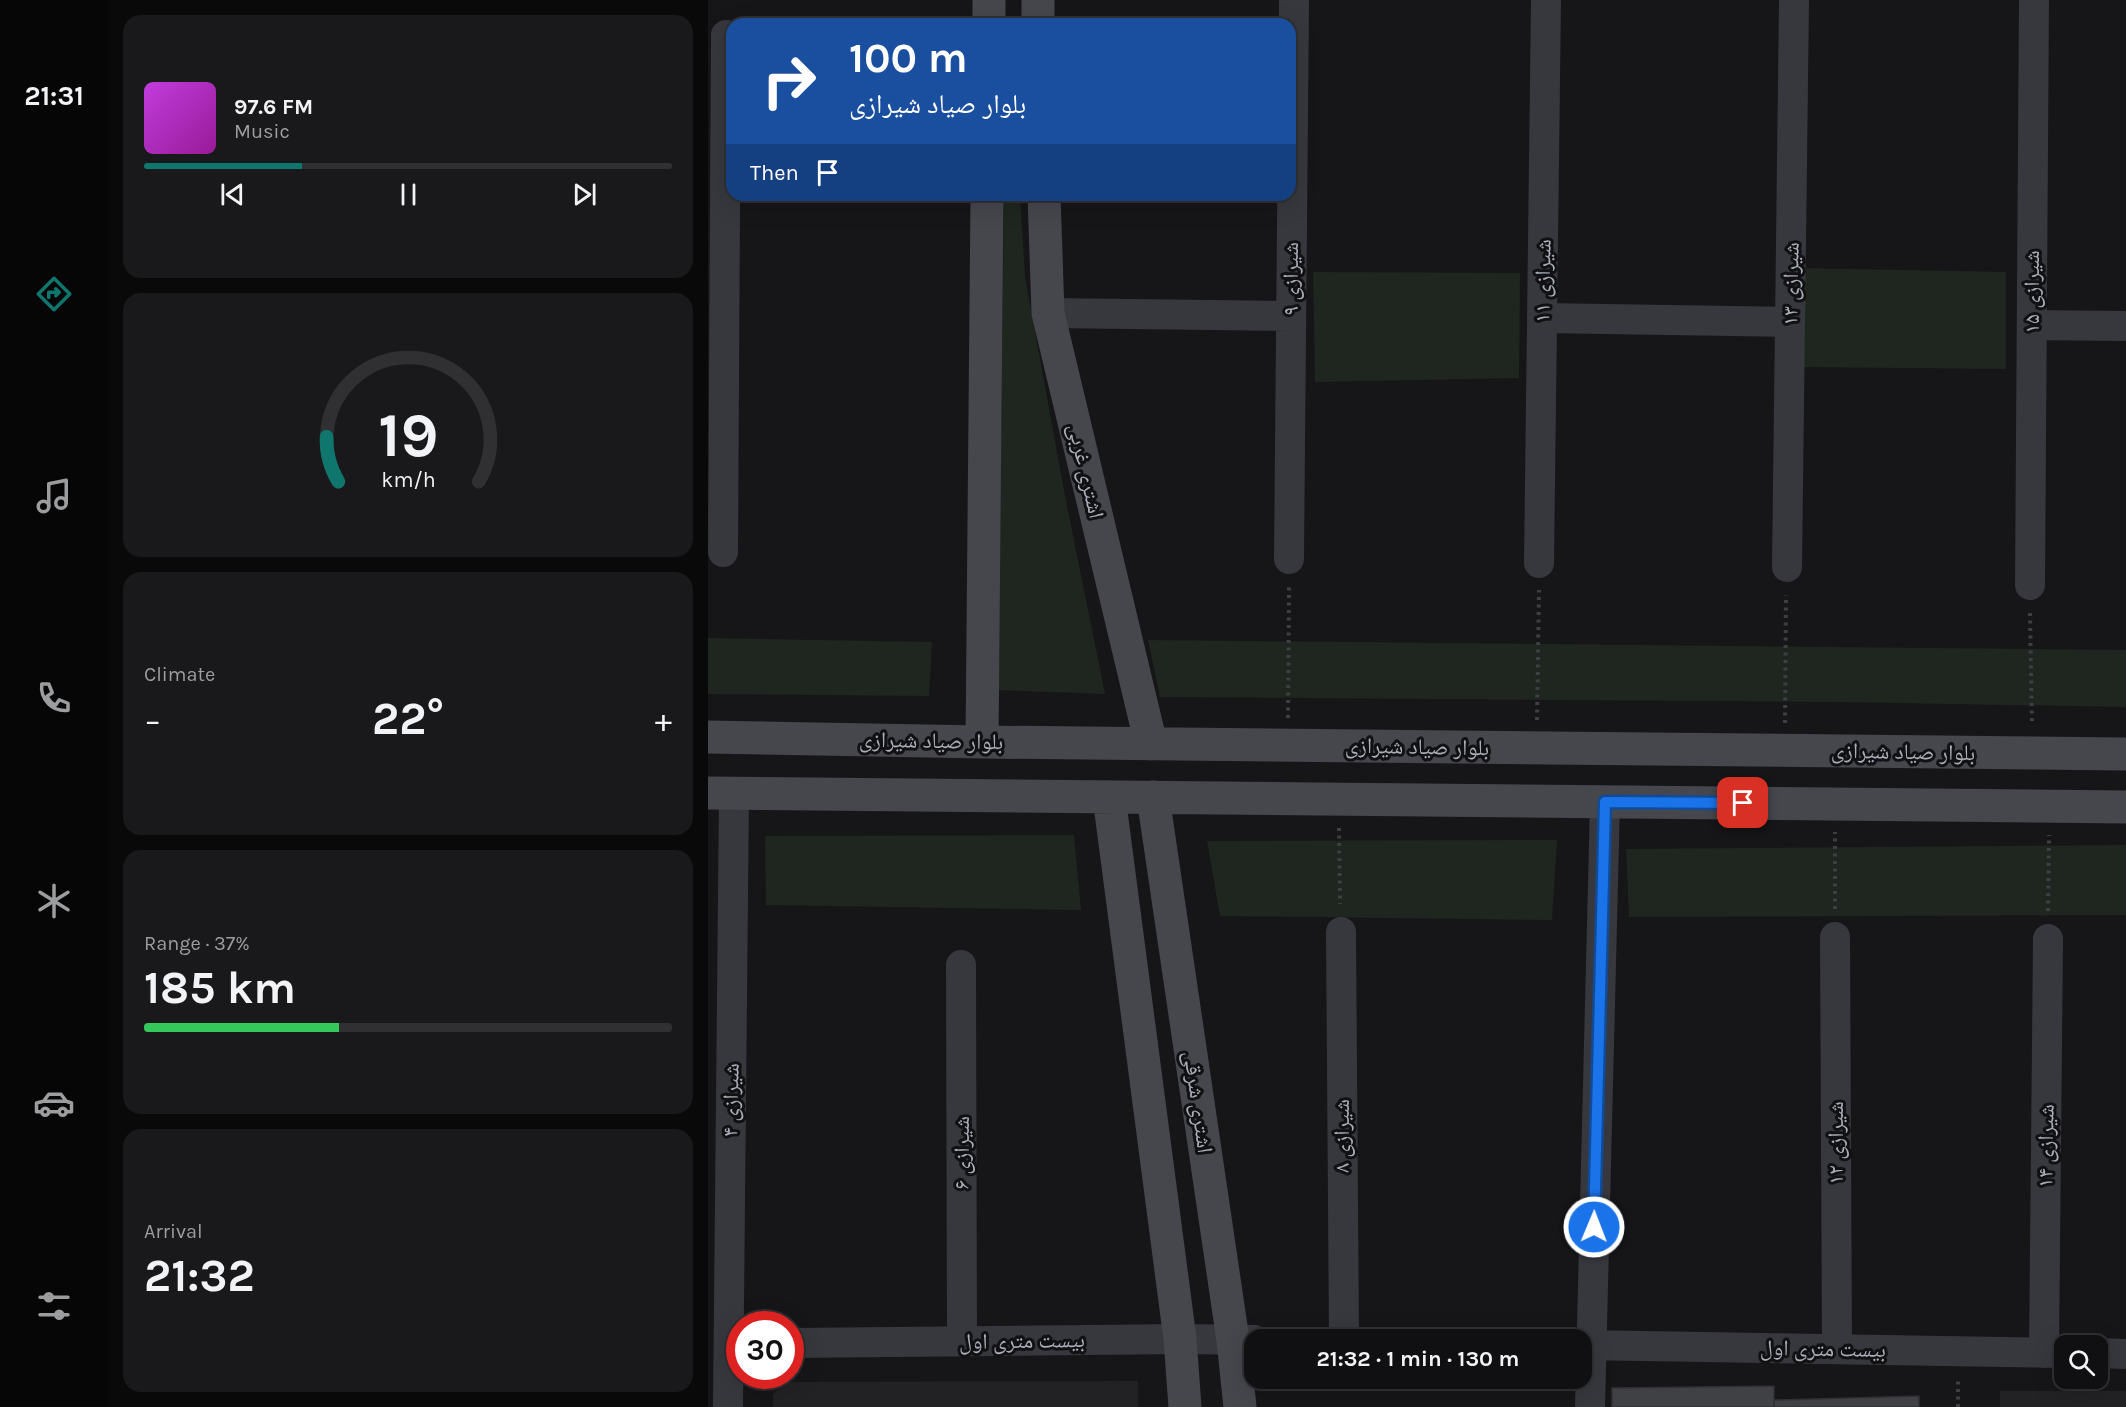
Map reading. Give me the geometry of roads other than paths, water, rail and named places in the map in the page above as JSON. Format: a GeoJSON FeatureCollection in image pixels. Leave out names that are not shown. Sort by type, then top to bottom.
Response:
{"type":"FeatureCollection","features":[{"type":"Feature","properties":{"kind":"main road"},"geometry":{"type":"LineString","coordinates":[[989,18],[990,0]]}},
{"type":"Feature","properties":{"kind":"main road"},"geometry":{"type":"LineString","coordinates":[[1038,0],[1038,18]]}},
{"type":"Feature","properties":{"kind":"main road"},"geometry":{"type":"LineString","coordinates":[[981,742],[987,201]]}},
{"type":"Feature","properties":{"kind":"main road","name":"اشتری غربی"},"geometry":{"type":"LineString","coordinates":[[1044,201],[1048,313],[1151,744]]}},
{"type":"Feature","properties":{"kind":"main road","name":"بلوار صیاد شیرازی"},"geometry":{"type":"LineString","coordinates":[[708,737],[2126,754]]}},
{"type":"Feature","properties":{"kind":"main road"},"geometry":{"type":"LineString","coordinates":[[721,793],[2126,807]]}},
{"type":"Feature","properties":{"kind":"main road"},"geometry":{"type":"LineString","coordinates":[[1109,797],[1180,1339],[1185,1407]]}},
{"type":"Feature","properties":{"kind":"main road","name":"اشتری شرقی"},"geometry":{"type":"LineString","coordinates":[[1153,797],[1244,1340],[1240,1407]]}},
{"type":"Feature","properties":{"kind":"street","name":"شیرازی ۹"},"geometry":{"type":"LineString","coordinates":[[1294,0],[1294,18]]}},
{"type":"Feature","properties":{"kind":"street","name":"شیرازی ۱۱"},"geometry":{"type":"LineString","coordinates":[[1539,563],[1546,0]]}},
{"type":"Feature","properties":{"kind":"street","name":"شیرازی ۱۳"},"geometry":{"type":"LineString","coordinates":[[1787,567],[1794,0]]}},
{"type":"Feature","properties":{"kind":"street","name":"شیرازی ۱۵"},"geometry":{"type":"LineString","coordinates":[[2030,585],[2034,0]]}},
{"type":"Feature","properties":{"kind":"street"},"geometry":{"type":"LineString","coordinates":[[723,552],[716,303],[726,35]]}},
{"type":"Feature","properties":{"kind":"street","name":"شیرازی ۹"},"geometry":{"type":"LineString","coordinates":[[1289,559],[1292,201]]}},
{"type":"Feature","properties":{"kind":"street"},"geometry":{"type":"LineString","coordinates":[[1048,313],[1291,316]]}},
{"type":"Feature","properties":{"kind":"street"},"geometry":{"type":"LineString","coordinates":[[1542,318],[1790,322]]}},
{"type":"Feature","properties":{"kind":"street"},"geometry":{"type":"LineString","coordinates":[[2032,325],[2126,326]]}},
{"type":"Feature","properties":{"kind":"street","name":"شیرازی ۴"},"geometry":{"type":"LineString","coordinates":[[721,793],[725,1344],[728,1407]]}},
{"type":"Feature","properties":{"kind":"street"},"geometry":{"type":"LineString","coordinates":[[1587,1329],[1605,802]]}},
{"type":"Feature","properties":{"kind":"street","name":"شیرازی ۸"},"geometry":{"type":"LineString","coordinates":[[1341,932],[1344,1329]]}},
{"type":"Feature","properties":{"kind":"street","name":"شیرازی ۱۲"},"geometry":{"type":"LineString","coordinates":[[1835,937],[1837,1349]]}},
{"type":"Feature","properties":{"kind":"street","name":"شیرازی ۱۴"},"geometry":{"type":"LineString","coordinates":[[2048,939],[2054,1353]]}},
{"type":"Feature","properties":{"kind":"street","name":"شیرازی ۶"},"geometry":{"type":"LineString","coordinates":[[961,965],[962,1341]]}},
{"type":"Feature","properties":{"kind":"street","name":"بیست متری اول"},"geometry":{"type":"LineString","coordinates":[[804,1344],[1244,1340]]}},
{"type":"Feature","properties":{"kind":"street","name":"بیست متری اول"},"geometry":{"type":"LineString","coordinates":[[1592,1345],[2054,1353]]}},
{"type":"Feature","properties":{"kind":"street"},"geometry":{"type":"LineString","coordinates":[[2108,1353],[2126,1354]]}},
{"type":"Feature","properties":{"kind":"street"},"geometry":{"type":"LineString","coordinates":[[1589,1389],[1590,1407]]}}]}
